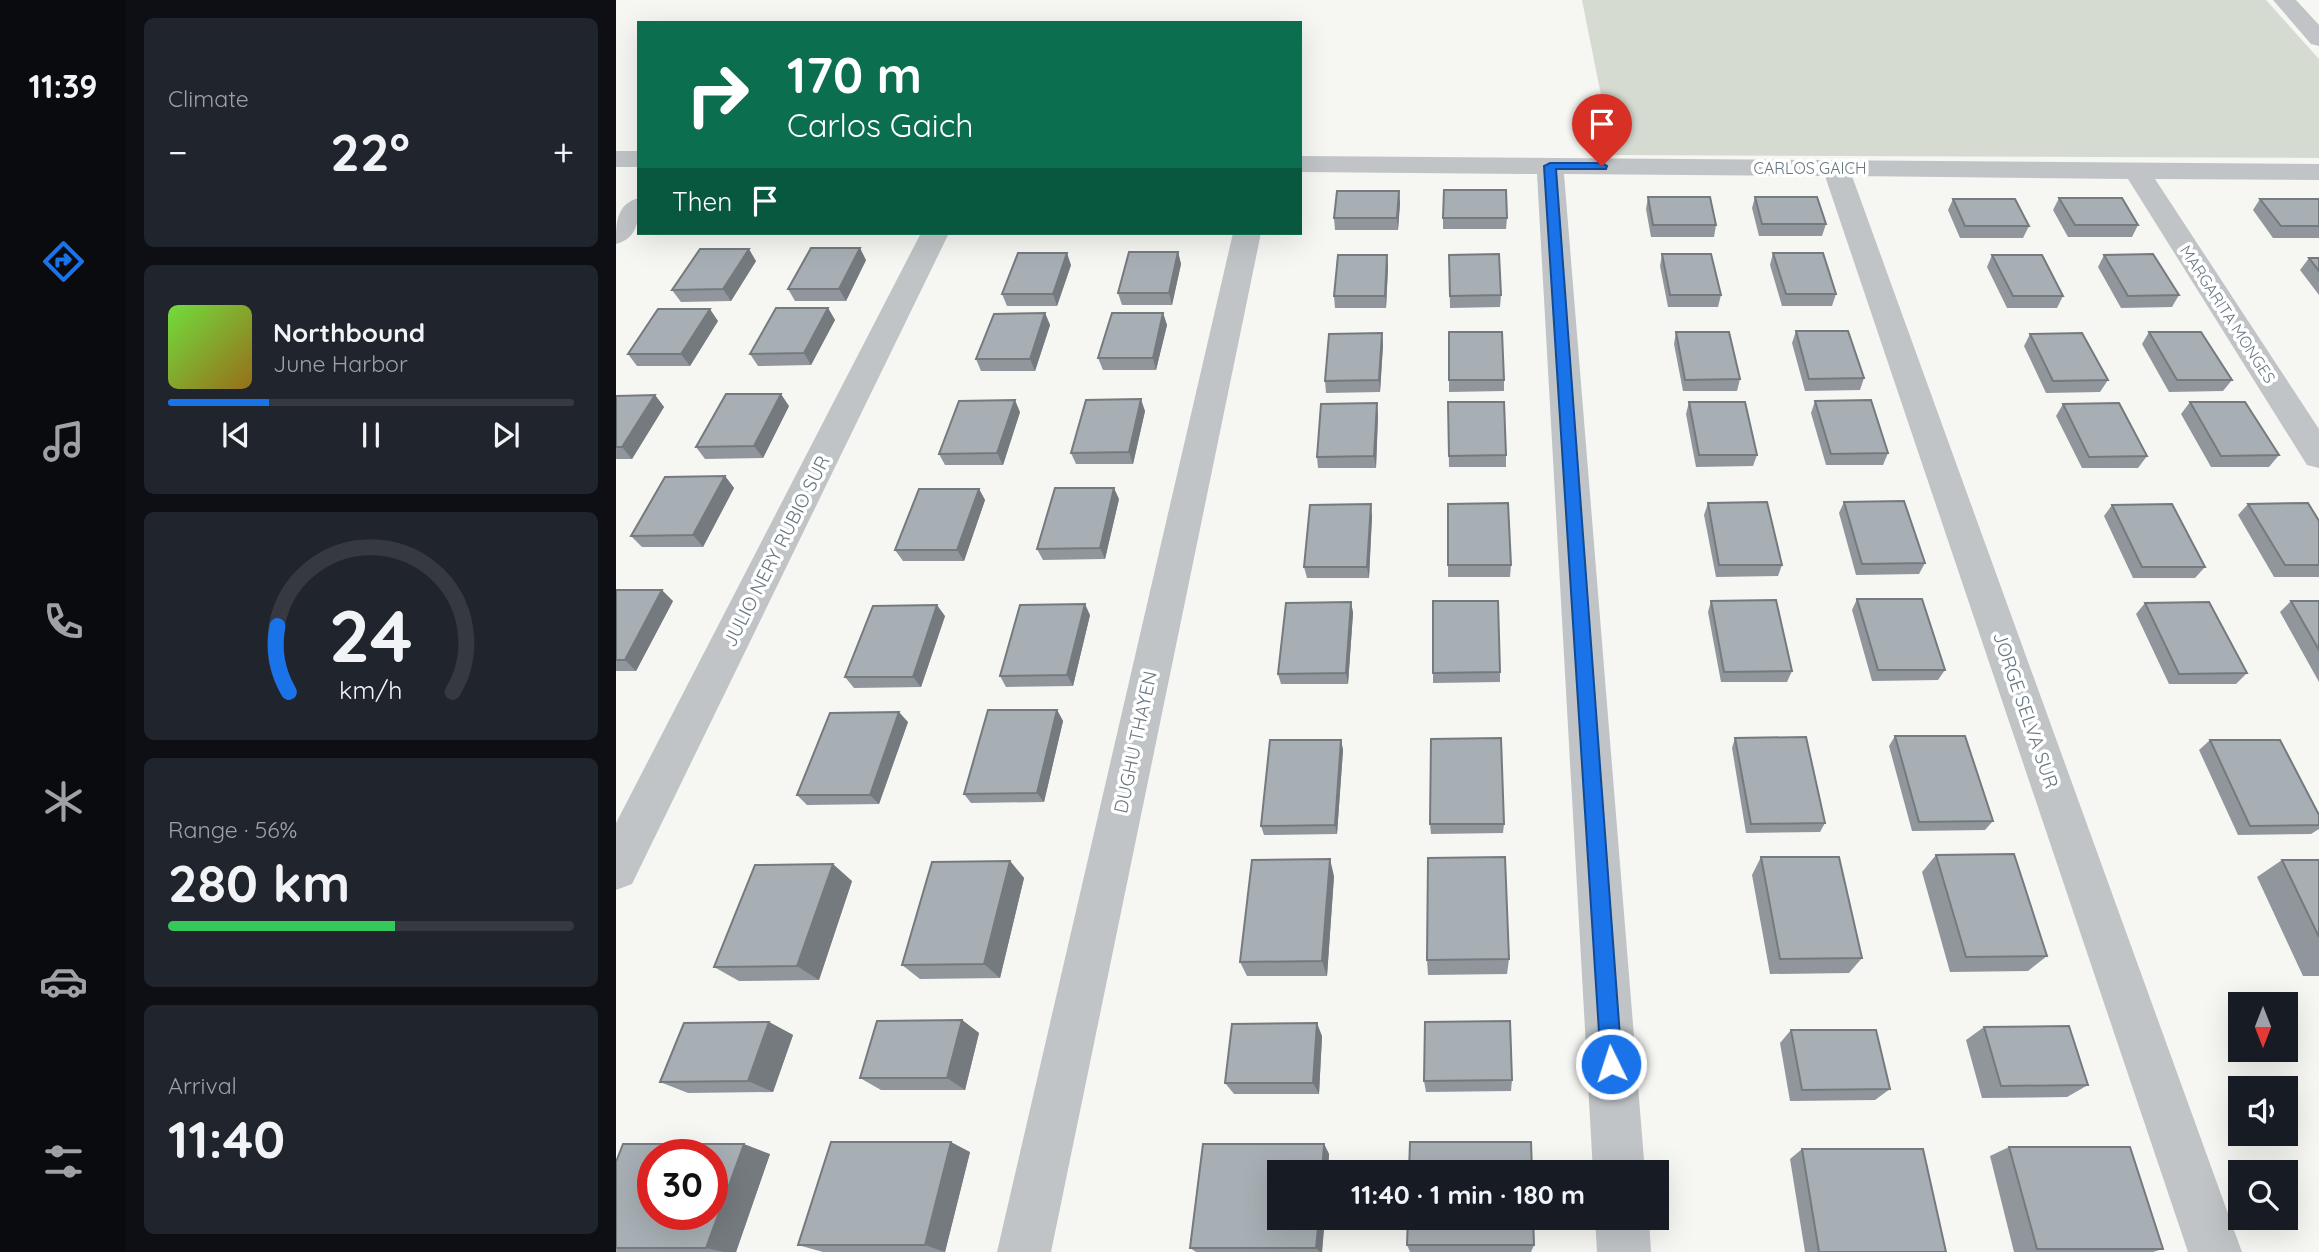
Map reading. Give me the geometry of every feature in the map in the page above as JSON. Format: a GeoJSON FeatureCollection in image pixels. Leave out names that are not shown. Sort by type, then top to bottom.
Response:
{"type":"FeatureCollection","features":[{"type":"Feature","properties":{"kind":"street"},"geometry":{"type":"LineString","coordinates":[[2284,0],[2318,38]]}},
{"type":"Feature","properties":{"kind":"street"},"geometry":{"type":"LineString","coordinates":[[616,159],[637,159]]}},
{"type":"Feature","properties":{"kind":"street","name":"CARLOS GAICH"},"geometry":{"type":"LineString","coordinates":[[1302,164],[2319,172]]}},
{"type":"Feature","properties":{"kind":"street"},"geometry":{"type":"LineString","coordinates":[[1550,166],[1618,1160]]}},
{"type":"Feature","properties":{"kind":"street","name":"JORGE SELVA SUR"},"geometry":{"type":"LineString","coordinates":[[1836,168],[2215,1252]]}},
{"type":"Feature","properties":{"kind":"street","name":"MARGARITA MONGES"},"geometry":{"type":"LineString","coordinates":[[2137,171],[2319,456]]}},
{"type":"Feature","properties":{"kind":"street"},"geometry":{"type":"LineString","coordinates":[[616,235],[637,209]]}},
{"type":"Feature","properties":{"kind":"street","name":"JULIO NERY RUBIO SUR"},"geometry":{"type":"LineString","coordinates":[[616,869],[934,235]]}},
{"type":"Feature","properties":{"kind":"street","name":"DUGHU THAYEN"},"geometry":{"type":"LineString","coordinates":[[1024,1252],[1247,235]]}},
{"type":"Feature","properties":{"kind":"street"},"geometry":{"type":"LineString","coordinates":[[1623,1230],[1624,1252]]}},
{"type":"Feature","properties":{"kind":"shaded area"},"geometry":{"type":"Polygon","coordinates":[[[1582,0],[2266,0],[2319,59],[2319,158],[1613,155],[1582,0]]]}},
{"type":"Feature","properties":{"kind":"building"},"geometry":{"type":"Polygon","coordinates":[[[1444,190],[1506,190],[1507,218],[1443,218],[1444,190]]]}},
{"type":"Feature","properties":{"kind":"building"},"geometry":{"type":"Polygon","coordinates":[[[1337,191],[1399,191],[1397,218],[1334,218],[1337,191]]]}},
{"type":"Feature","properties":{"kind":"building"},"geometry":{"type":"Polygon","coordinates":[[[1648,197],[1710,197],[1716,225],[1653,225],[1648,197]]]}},
{"type":"Feature","properties":{"kind":"building"},"geometry":{"type":"Polygon","coordinates":[[[1755,197],[1817,197],[1826,224],[1762,224],[1755,197]]]}},
{"type":"Feature","properties":{"kind":"building"},"geometry":{"type":"Polygon","coordinates":[[[2059,198],[2122,198],[2138,225],[2075,225],[2059,198]]]}},
{"type":"Feature","properties":{"kind":"building"},"geometry":{"type":"Polygon","coordinates":[[[1953,199],[2015,199],[2029,226],[1965,226],[1953,199]]]}},
{"type":"Feature","properties":{"kind":"building"},"geometry":{"type":"Polygon","coordinates":[[[2260,199],[2319,199],[2319,226],[2281,226],[2260,199]]]}},
{"type":"Feature","properties":{"kind":"building"},"geometry":{"type":"Polygon","coordinates":[[[811,248],[860,248],[839,289],[788,289],[811,248]]]}},
{"type":"Feature","properties":{"kind":"building"},"geometry":{"type":"Polygon","coordinates":[[[700,249],[749,249],[723,289],[672,290],[700,249]]]}},
{"type":"Feature","properties":{"kind":"building"},"geometry":{"type":"Polygon","coordinates":[[[1129,252],[1178,252],[1169,293],[1118,293],[1129,252]]]}},
{"type":"Feature","properties":{"kind":"building"},"geometry":{"type":"Polygon","coordinates":[[[1018,253],[1067,253],[1053,294],[1002,294],[1018,253]]]}},
{"type":"Feature","properties":{"kind":"building"},"geometry":{"type":"Polygon","coordinates":[[[1773,253],[1823,253],[1836,294],[1786,294],[1773,253]]]}},
{"type":"Feature","properties":{"kind":"building"},"geometry":{"type":"Polygon","coordinates":[[[1499,254],[1501,295],[1450,296],[1449,255],[1499,254]]]}},
{"type":"Feature","properties":{"kind":"building"},"geometry":{"type":"Polygon","coordinates":[[[1662,254],[1711,254],[1721,295],[1670,295],[1662,254]]]}},
{"type":"Feature","properties":{"kind":"building"},"geometry":{"type":"Polygon","coordinates":[[[2153,254],[2179,295],[2128,296],[2104,255],[2153,254]]]}},
{"type":"Feature","properties":{"kind":"building"},"geometry":{"type":"Polygon","coordinates":[[[1338,255],[1387,255],[1385,296],[1334,296],[1338,255]]]}},
{"type":"Feature","properties":{"kind":"building"},"geometry":{"type":"Polygon","coordinates":[[[1992,255],[2042,255],[2063,296],[2013,296],[1992,255]]]}},
{"type":"Feature","properties":{"kind":"building"},"geometry":{"type":"Polygon","coordinates":[[[2309,258],[2319,258],[2319,271],[2309,258]]]}},
{"type":"Feature","properties":{"kind":"building"},"geometry":{"type":"Polygon","coordinates":[[[776,308],[828,308],[804,353],[750,354],[776,308]]]}},
{"type":"Feature","properties":{"kind":"building"},"geometry":{"type":"Polygon","coordinates":[[[658,309],[710,309],[681,354],[628,354],[658,309]]]}},
{"type":"Feature","properties":{"kind":"building"},"geometry":{"type":"Polygon","coordinates":[[[1045,313],[1030,359],[976,359],[994,314],[1045,313]]]}},
{"type":"Feature","properties":{"kind":"building"},"geometry":{"type":"Polygon","coordinates":[[[1112,313],[1163,313],[1153,358],[1098,358],[1112,313]]]}},
{"type":"Feature","properties":{"kind":"building"},"geometry":{"type":"Polygon","coordinates":[[[1796,331],[1848,331],[1864,378],[1809,379],[1796,331]]]}},
{"type":"Feature","properties":{"kind":"building"},"geometry":{"type":"Polygon","coordinates":[[[1449,332],[1502,332],[1504,380],[1449,380],[1449,332]]]}},
{"type":"Feature","properties":{"kind":"building"},"geometry":{"type":"Polygon","coordinates":[[[1676,332],[1729,332],[1740,379],[1685,380],[1676,332]]]}},
{"type":"Feature","properties":{"kind":"building"},"geometry":{"type":"Polygon","coordinates":[[[2149,332],[2201,332],[2232,380],[2177,380],[2149,332]]]}},
{"type":"Feature","properties":{"kind":"building"},"geometry":{"type":"Polygon","coordinates":[[[1382,333],[1379,380],[1325,381],[1329,334],[1382,333]]]}},
{"type":"Feature","properties":{"kind":"building"},"geometry":{"type":"Polygon","coordinates":[[[2082,333],[2108,380],[2053,381],[2030,334],[2082,333]]]}},
{"type":"Feature","properties":{"kind":"building"},"geometry":{"type":"Polygon","coordinates":[[[726,394],[781,394],[754,446],[696,447],[726,394]]]}},
{"type":"Feature","properties":{"kind":"building"},"geometry":{"type":"Polygon","coordinates":[[[655,395],[622,447],[616,447],[616,396],[655,395]]]}},
{"type":"Feature","properties":{"kind":"building"},"geometry":{"type":"Polygon","coordinates":[[[1141,399],[1129,452],[1071,453],[1086,400],[1141,399]]]}},
{"type":"Feature","properties":{"kind":"building"},"geometry":{"type":"Polygon","coordinates":[[[1015,400],[997,453],[939,454],[959,401],[1015,400]]]}},
{"type":"Feature","properties":{"kind":"building"},"geometry":{"type":"Polygon","coordinates":[[[1871,400],[1888,453],[1831,454],[1815,401],[1871,400]]]}},
{"type":"Feature","properties":{"kind":"building"},"geometry":{"type":"Polygon","coordinates":[[[1448,402],[1504,402],[1506,455],[1449,456],[1448,402]]]}},
{"type":"Feature","properties":{"kind":"building"},"geometry":{"type":"Polygon","coordinates":[[[1689,402],[1745,402],[1757,455],[1699,455],[1689,402]]]}},
{"type":"Feature","properties":{"kind":"building"},"geometry":{"type":"Polygon","coordinates":[[[2190,402],[2245,402],[2279,455],[2221,456],[2190,402]]]}},
{"type":"Feature","properties":{"kind":"building"},"geometry":{"type":"Polygon","coordinates":[[[1377,403],[1374,456],[1317,457],[1321,404],[1377,403]]]}},
{"type":"Feature","properties":{"kind":"building"},"geometry":{"type":"Polygon","coordinates":[[[2119,403],[2147,456],[2089,457],[2063,404],[2119,403]]]}},
{"type":"Feature","properties":{"kind":"building"},"geometry":{"type":"Polygon","coordinates":[[[725,476],[693,535],[631,536],[665,477],[725,476]]]}},
{"type":"Feature","properties":{"kind":"building"},"geometry":{"type":"Polygon","coordinates":[[[1055,488],[1114,488],[1100,548],[1037,549],[1055,488]]]}},
{"type":"Feature","properties":{"kind":"building"},"geometry":{"type":"Polygon","coordinates":[[[919,489],[979,489],[957,550],[895,550],[919,489]]]}},
{"type":"Feature","properties":{"kind":"building"},"geometry":{"type":"Polygon","coordinates":[[[1904,501],[1925,563],[1862,564],[1844,502],[1904,501]]]}},
{"type":"Feature","properties":{"kind":"building"},"geometry":{"type":"Polygon","coordinates":[[[1767,502],[1782,565],[1719,565],[1708,503],[1767,502]]]}},
{"type":"Feature","properties":{"kind":"building"},"geometry":{"type":"Polygon","coordinates":[[[1508,503],[1511,565],[1448,565],[1448,504],[1508,503]]]}},
{"type":"Feature","properties":{"kind":"building"},"geometry":{"type":"Polygon","coordinates":[[[2308,503],[2319,521],[2319,565],[2285,565],[2248,504],[2308,503]]]}},
{"type":"Feature","properties":{"kind":"building"},"geometry":{"type":"Polygon","coordinates":[[[1371,504],[1367,567],[1304,567],[1310,505],[1371,504]]]}},
{"type":"Feature","properties":{"kind":"building"},"geometry":{"type":"Polygon","coordinates":[[[2172,504],[2205,567],[2142,567],[2112,505],[2172,504]]]}},
{"type":"Feature","properties":{"kind":"building"},"geometry":{"type":"Polygon","coordinates":[[[616,590],[662,590],[625,660],[616,660],[616,590]]]}},
{"type":"Feature","properties":{"kind":"building"},"geometry":{"type":"Polygon","coordinates":[[[1857,599],[1922,599],[1945,670],[1878,670],[1857,599]]]}},
{"type":"Feature","properties":{"kind":"building"},"geometry":{"type":"Polygon","coordinates":[[[1776,600],[1792,671],[1724,672],[1711,601],[1776,600]]]}},
{"type":"Feature","properties":{"kind":"building"},"geometry":{"type":"Polygon","coordinates":[[[1433,601],[1498,601],[1500,672],[1433,673],[1433,601]]]}},
{"type":"Feature","properties":{"kind":"building"},"geometry":{"type":"Polygon","coordinates":[[[2291,601],[2319,601],[2319,650],[2291,601]]]}},
{"type":"Feature","properties":{"kind":"building"},"geometry":{"type":"Polygon","coordinates":[[[1351,602],[1346,673],[1278,674],[1286,603],[1351,602]]]}},
{"type":"Feature","properties":{"kind":"building"},"geometry":{"type":"Polygon","coordinates":[[[2209,602],[2247,673],[2179,674],[2145,603],[2209,602]]]}},
{"type":"Feature","properties":{"kind":"building"},"geometry":{"type":"Polygon","coordinates":[[[1085,604],[1067,675],[1000,676],[1020,605],[1085,604]]]}},
{"type":"Feature","properties":{"kind":"building"},"geometry":{"type":"Polygon","coordinates":[[[937,605],[913,677],[845,677],[873,606],[937,605]]]}},
{"type":"Feature","properties":{"kind":"building"},"geometry":{"type":"Polygon","coordinates":[[[988,710],[1057,710],[1037,793],[964,794],[988,710]]]}},
{"type":"Feature","properties":{"kind":"building"},"geometry":{"type":"Polygon","coordinates":[[[899,712],[870,795],[797,795],[830,713],[899,712]]]}},
{"type":"Feature","properties":{"kind":"building"},"geometry":{"type":"Polygon","coordinates":[[[1895,736],[1965,736],[1993,821],[1919,822],[1895,736]]]}},
{"type":"Feature","properties":{"kind":"building"},"geometry":{"type":"Polygon","coordinates":[[[1806,737],[1825,823],[1751,824],[1735,738],[1806,737]]]}},
{"type":"Feature","properties":{"kind":"building"},"geometry":{"type":"Polygon","coordinates":[[[1501,738],[1504,824],[1430,824],[1431,739],[1501,738]]]}},
{"type":"Feature","properties":{"kind":"building"},"geometry":{"type":"Polygon","coordinates":[[[1270,740],[1341,740],[1335,825],[1261,826],[1270,740]]]}},
{"type":"Feature","properties":{"kind":"building"},"geometry":{"type":"Polygon","coordinates":[[[2210,740],[2280,740],[2319,815],[2319,825],[2250,826],[2210,740]]]}},
{"type":"Feature","properties":{"kind":"building"},"geometry":{"type":"Polygon","coordinates":[[[2014,854],[2047,956],[1966,957],[1936,855],[2014,854]]]}},
{"type":"Feature","properties":{"kind":"building"},"geometry":{"type":"Polygon","coordinates":[[[1505,857],[1509,959],[1427,960],[1428,858],[1505,857]]]}},
{"type":"Feature","properties":{"kind":"building"},"geometry":{"type":"Polygon","coordinates":[[[1761,857],[1839,857],[1862,958],[1780,959],[1761,857]]]}},
{"type":"Feature","properties":{"kind":"building"},"geometry":{"type":"Polygon","coordinates":[[[1330,859],[1322,961],[1240,962],[1252,860],[1330,859]]]}},
{"type":"Feature","properties":{"kind":"building"},"geometry":{"type":"Polygon","coordinates":[[[2282,860],[2319,860],[2319,937],[2282,860]]]}},
{"type":"Feature","properties":{"kind":"building"},"geometry":{"type":"Polygon","coordinates":[[[1010,861],[984,964],[902,965],[932,862],[1010,861]]]}},
{"type":"Feature","properties":{"kind":"building"},"geometry":{"type":"Polygon","coordinates":[[[833,864],[797,966],[714,967],[755,865],[833,864]]]}},
{"type":"Feature","properties":{"kind":"building"},"geometry":{"type":"Polygon","coordinates":[[[962,1020],[947,1078],[860,1078],[877,1021],[962,1020]]]}},
{"type":"Feature","properties":{"kind":"building"},"geometry":{"type":"Polygon","coordinates":[[[1510,1021],[1512,1080],[1424,1081],[1425,1022],[1510,1021]]]}},
{"type":"Feature","properties":{"kind":"building"},"geometry":{"type":"Polygon","coordinates":[[[769,1022],[748,1081],[660,1082],[684,1023],[769,1022]]]}},
{"type":"Feature","properties":{"kind":"building"},"geometry":{"type":"Polygon","coordinates":[[[1317,1023],[1313,1083],[1225,1083],[1232,1024],[1317,1023]]]}},
{"type":"Feature","properties":{"kind":"building"},"geometry":{"type":"Polygon","coordinates":[[[2069,1026],[2088,1085],[2001,1086],[1984,1027],[2069,1026]]]}},
{"type":"Feature","properties":{"kind":"building"},"geometry":{"type":"Polygon","coordinates":[[[1791,1030],[1876,1030],[1890,1089],[1802,1090],[1791,1030]]]}},
{"type":"Feature","properties":{"kind":"building"},"geometry":{"type":"Polygon","coordinates":[[[831,1142],[951,1142],[925,1245],[798,1245],[831,1142]]]}},
{"type":"Feature","properties":{"kind":"building"},"geometry":{"type":"Polygon","coordinates":[[[1410,1142],[1531,1142],[1532,1160],[1409,1160],[1410,1142]]]}},
{"type":"Feature","properties":{"kind":"building"},"geometry":{"type":"Polygon","coordinates":[[[623,1144],[637,1144],[637,1230],[713,1230],[706,1248],[616,1248],[616,1162],[623,1144]]]}},
{"type":"Feature","properties":{"kind":"building"},"geometry":{"type":"Polygon","coordinates":[[[728,1144],[744,1144],[728,1188],[728,1144]]]}},
{"type":"Feature","properties":{"kind":"building"},"geometry":{"type":"Polygon","coordinates":[[[1203,1144],[1324,1144],[1323,1160],[1267,1160],[1267,1230],[1318,1230],[1316,1248],[1190,1248],[1203,1144]]]}},
{"type":"Feature","properties":{"kind":"building"},"geometry":{"type":"Polygon","coordinates":[[[2009,1147],[2130,1147],[2163,1249],[2037,1249],[2009,1147]]]}},
{"type":"Feature","properties":{"kind":"building"},"geometry":{"type":"Polygon","coordinates":[[[1802,1149],[1923,1149],[1946,1252],[1819,1252],[1802,1149]]]}},
{"type":"Feature","properties":{"kind":"building"},"geometry":{"type":"Polygon","coordinates":[[[1408,1230],[1533,1230],[1534,1245],[1407,1245],[1408,1230]]]}},
{"type":"Feature","properties":{"kind":"route"},"geometry":{"type":"LineString","coordinates":[[1602,166],[1550,166],[1611,1064]]}}]}
